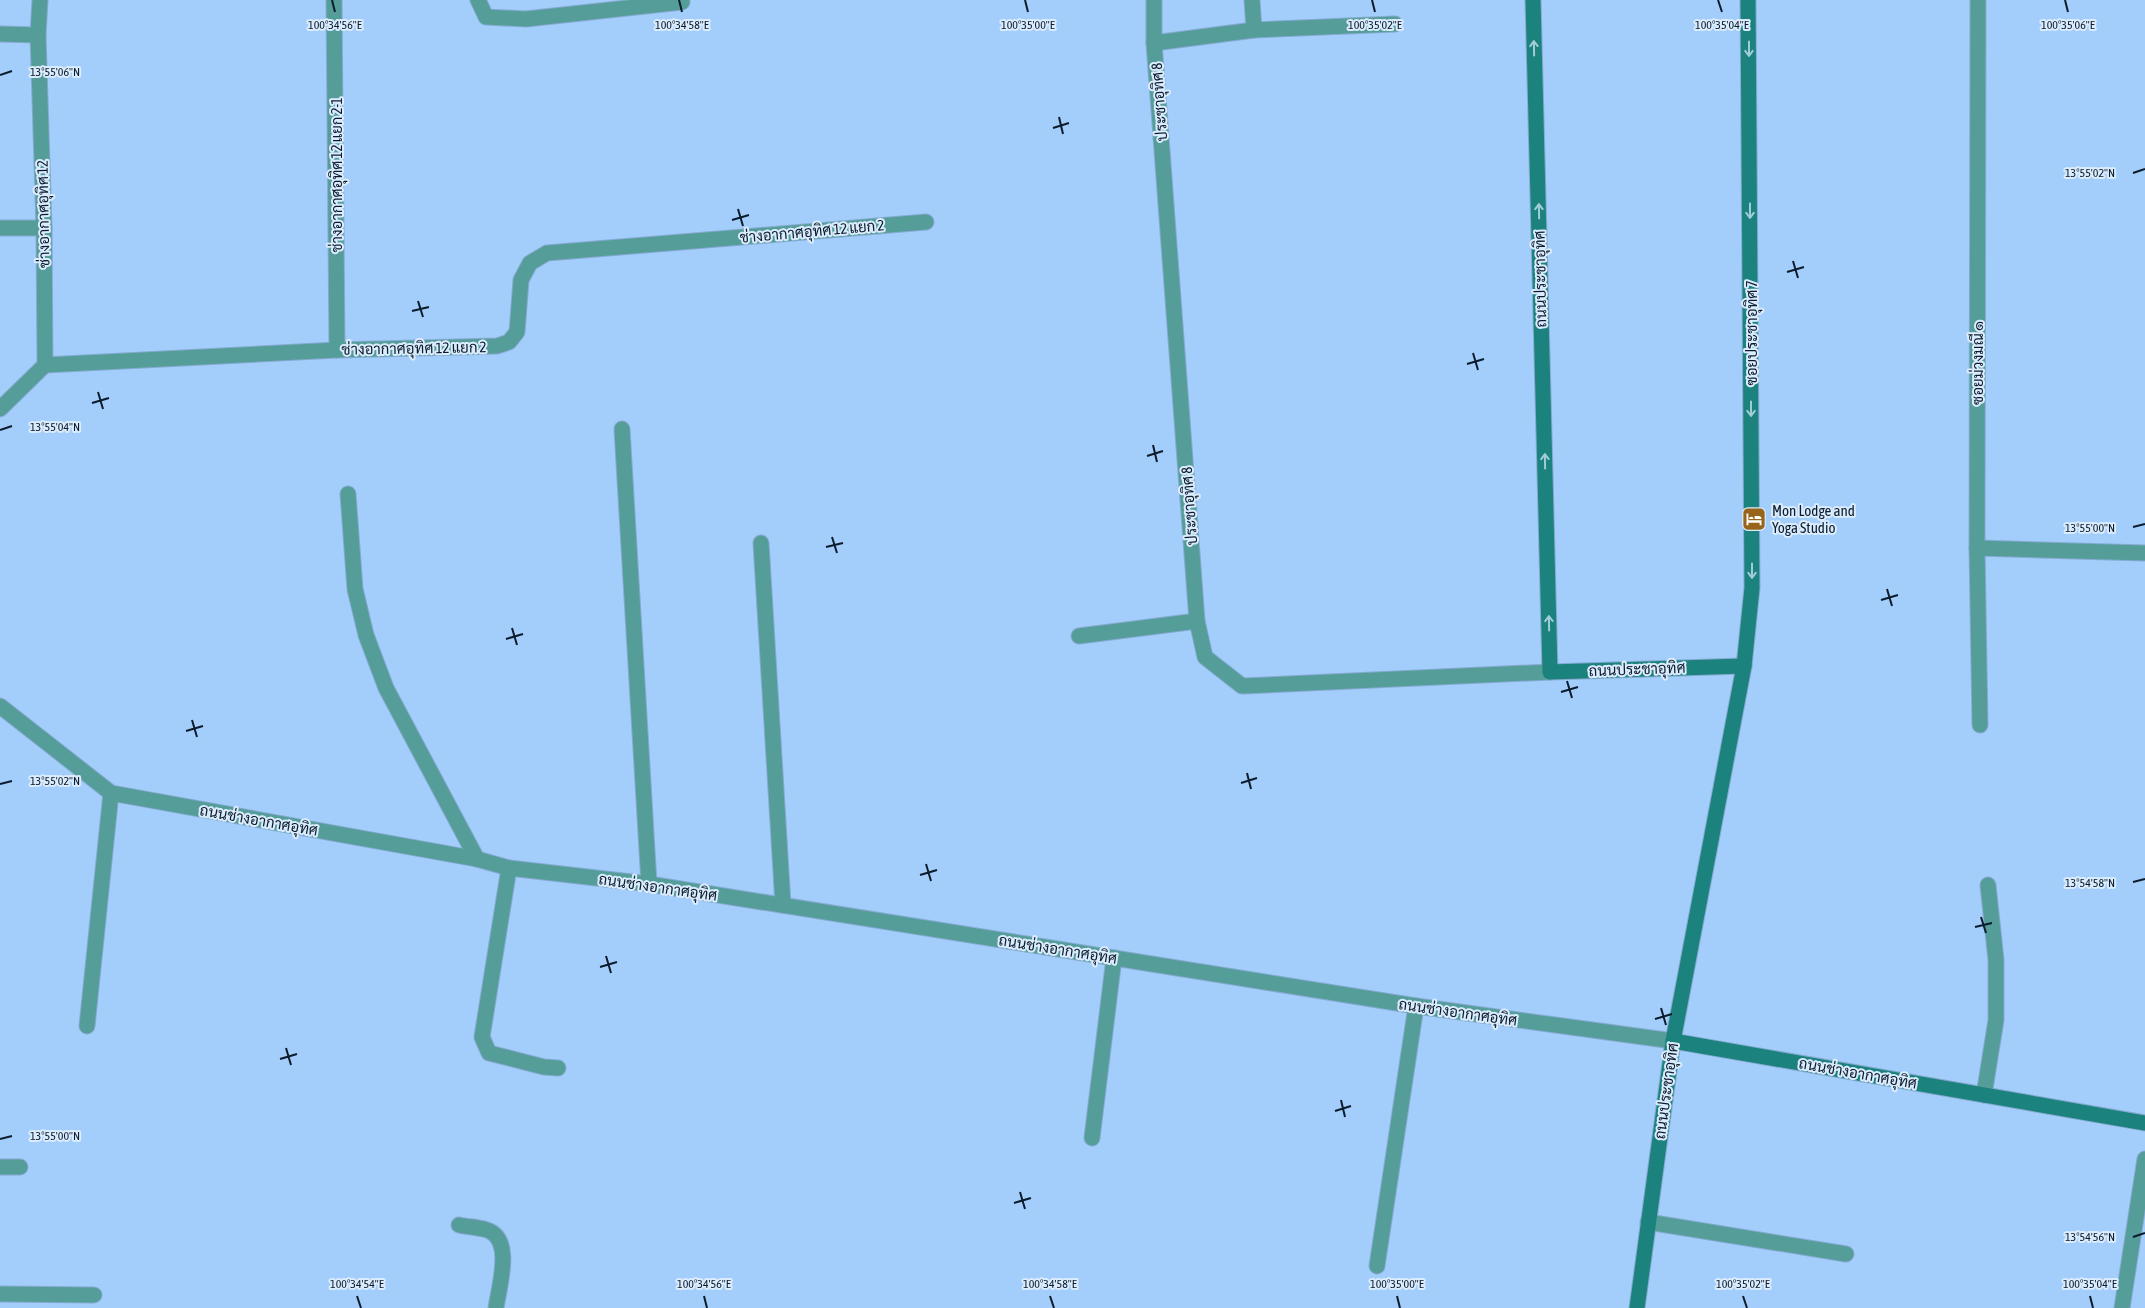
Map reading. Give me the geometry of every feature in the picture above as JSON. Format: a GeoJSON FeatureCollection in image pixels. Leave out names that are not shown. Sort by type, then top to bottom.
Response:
{"type":"FeatureCollection","features":[{"type":"Feature","properties":{"kind":"street","name":"ช่างอากาศอุทิศ 12"},"geometry":{"type":"LineString","coordinates":[[40,0],[38,35],[44,228],[45,366]]}},
{"type":"Feature","properties":{"kind":"street","name":"ช่างอากาศอุทิศ 12 แยก 2-1"},"geometry":{"type":"LineString","coordinates":[[334,0],[337,350]]}},
{"type":"Feature","properties":{"kind":"street"},"geometry":{"type":"LineString","coordinates":[[478,0],[486,17],[526,19],[682,2]]}},
{"type":"Feature","properties":{"kind":"street","name":"ประชาอุทิศ 8"},"geometry":{"type":"LineString","coordinates":[[1154,0],[1154,43],[1197,621],[1205,657],[1242,686],[1550,672]]}},
{"type":"Feature","properties":{"kind":"street"},"geometry":{"type":"LineString","coordinates":[[1252,0],[1254,30]]}},
{"type":"Feature","properties":{"kind":"street","name":"ถนนประชาอุทิศ"},"geometry":{"type":"LineString","coordinates":[[1533,0],[1550,672],[1744,666],[1673,1041],[1637,1308]]}},
{"type":"Feature","properties":{"kind":"street","name":"ซอยประชาอุทิศ 7"},"geometry":{"type":"LineString","coordinates":[[1744,666],[1752,588],[1748,0]]}},
{"type":"Feature","properties":{"kind":"street","name":"ซอยม่วงมณี ๑"},"geometry":{"type":"LineString","coordinates":[[1978,0],[1977,548],[1980,725]]}},
{"type":"Feature","properties":{"kind":"street"},"geometry":{"type":"LineString","coordinates":[[1154,43],[1254,30],[1395,24]]}},
{"type":"Feature","properties":{"kind":"street"},"geometry":{"type":"LineString","coordinates":[[0,34],[38,35]]}},
{"type":"Feature","properties":{"kind":"street","name":"ช่างอากาศอุทิศ 12 แยก 2"},"geometry":{"type":"LineString","coordinates":[[45,366],[337,350],[497,346],[509,342],[517,332],[521,280],[530,263],[547,254],[926,222]]}},
{"type":"Feature","properties":{"kind":"street"},"geometry":{"type":"LineString","coordinates":[[0,228],[44,228]]}},
{"type":"Feature","properties":{"kind":"street"},"geometry":{"type":"LineString","coordinates":[[0,409],[45,366]]}},
{"type":"Feature","properties":{"kind":"street"},"geometry":{"type":"LineString","coordinates":[[622,429],[649,884]]}},
{"type":"Feature","properties":{"kind":"street"},"geometry":{"type":"LineString","coordinates":[[348,494],[355,589],[366,635],[386,688],[477,859]]}},
{"type":"Feature","properties":{"kind":"street"},"geometry":{"type":"LineString","coordinates":[[761,543],[783,905]]}},
{"type":"Feature","properties":{"kind":"street"},"geometry":{"type":"LineString","coordinates":[[1977,548],[2145,553]]}},
{"type":"Feature","properties":{"kind":"street"},"geometry":{"type":"LineString","coordinates":[[1079,636],[1197,621]]}},
{"type":"Feature","properties":{"kind":"street","name":"ถนนช่างอากาศอุทิศ"},"geometry":{"type":"LineString","coordinates":[[0,706],[111,793],[477,859],[509,868],[649,884],[1416,1006],[1673,1041],[2145,1123]]}},
{"type":"Feature","properties":{"kind":"street"},"geometry":{"type":"LineString","coordinates":[[87,1026],[111,793]]}},
{"type":"Feature","properties":{"kind":"street"},"geometry":{"type":"LineString","coordinates":[[509,868],[482,1037],[489,1053],[544,1067],[558,1068]]}},
{"type":"Feature","properties":{"kind":"street"},"geometry":{"type":"LineString","coordinates":[[1984,1095],[1996,1020],[1996,960],[1988,885]]}},
{"type":"Feature","properties":{"kind":"street"},"geometry":{"type":"LineString","coordinates":[[1092,1138],[1114,958]]}},
{"type":"Feature","properties":{"kind":"street"},"geometry":{"type":"LineString","coordinates":[[1377,1266],[1416,1006]]}},
{"type":"Feature","properties":{"kind":"street"},"geometry":{"type":"LineString","coordinates":[[2122,1308],[2145,1159]]}},
{"type":"Feature","properties":{"kind":"street"},"geometry":{"type":"LineString","coordinates":[[0,1167],[20,1167]]}},
{"type":"Feature","properties":{"kind":"street"},"geometry":{"type":"LineString","coordinates":[[1648,1222],[1846,1254]]}},
{"type":"Feature","properties":{"kind":"street"},"geometry":{"type":"LineString","coordinates":[[459,1226],[487,1230],[499,1236],[504,1249],[496,1308]]}},
{"type":"Feature","properties":{"kind":"street"},"geometry":{"type":"LineString","coordinates":[[0,1294],[94,1295]]}},
{"type":"Feature","properties":{"kind":"place","name":"Mon Lodge and Yoga Studio"},"geometry":{"type":"Point","coordinates":[1754,519]}}]}
